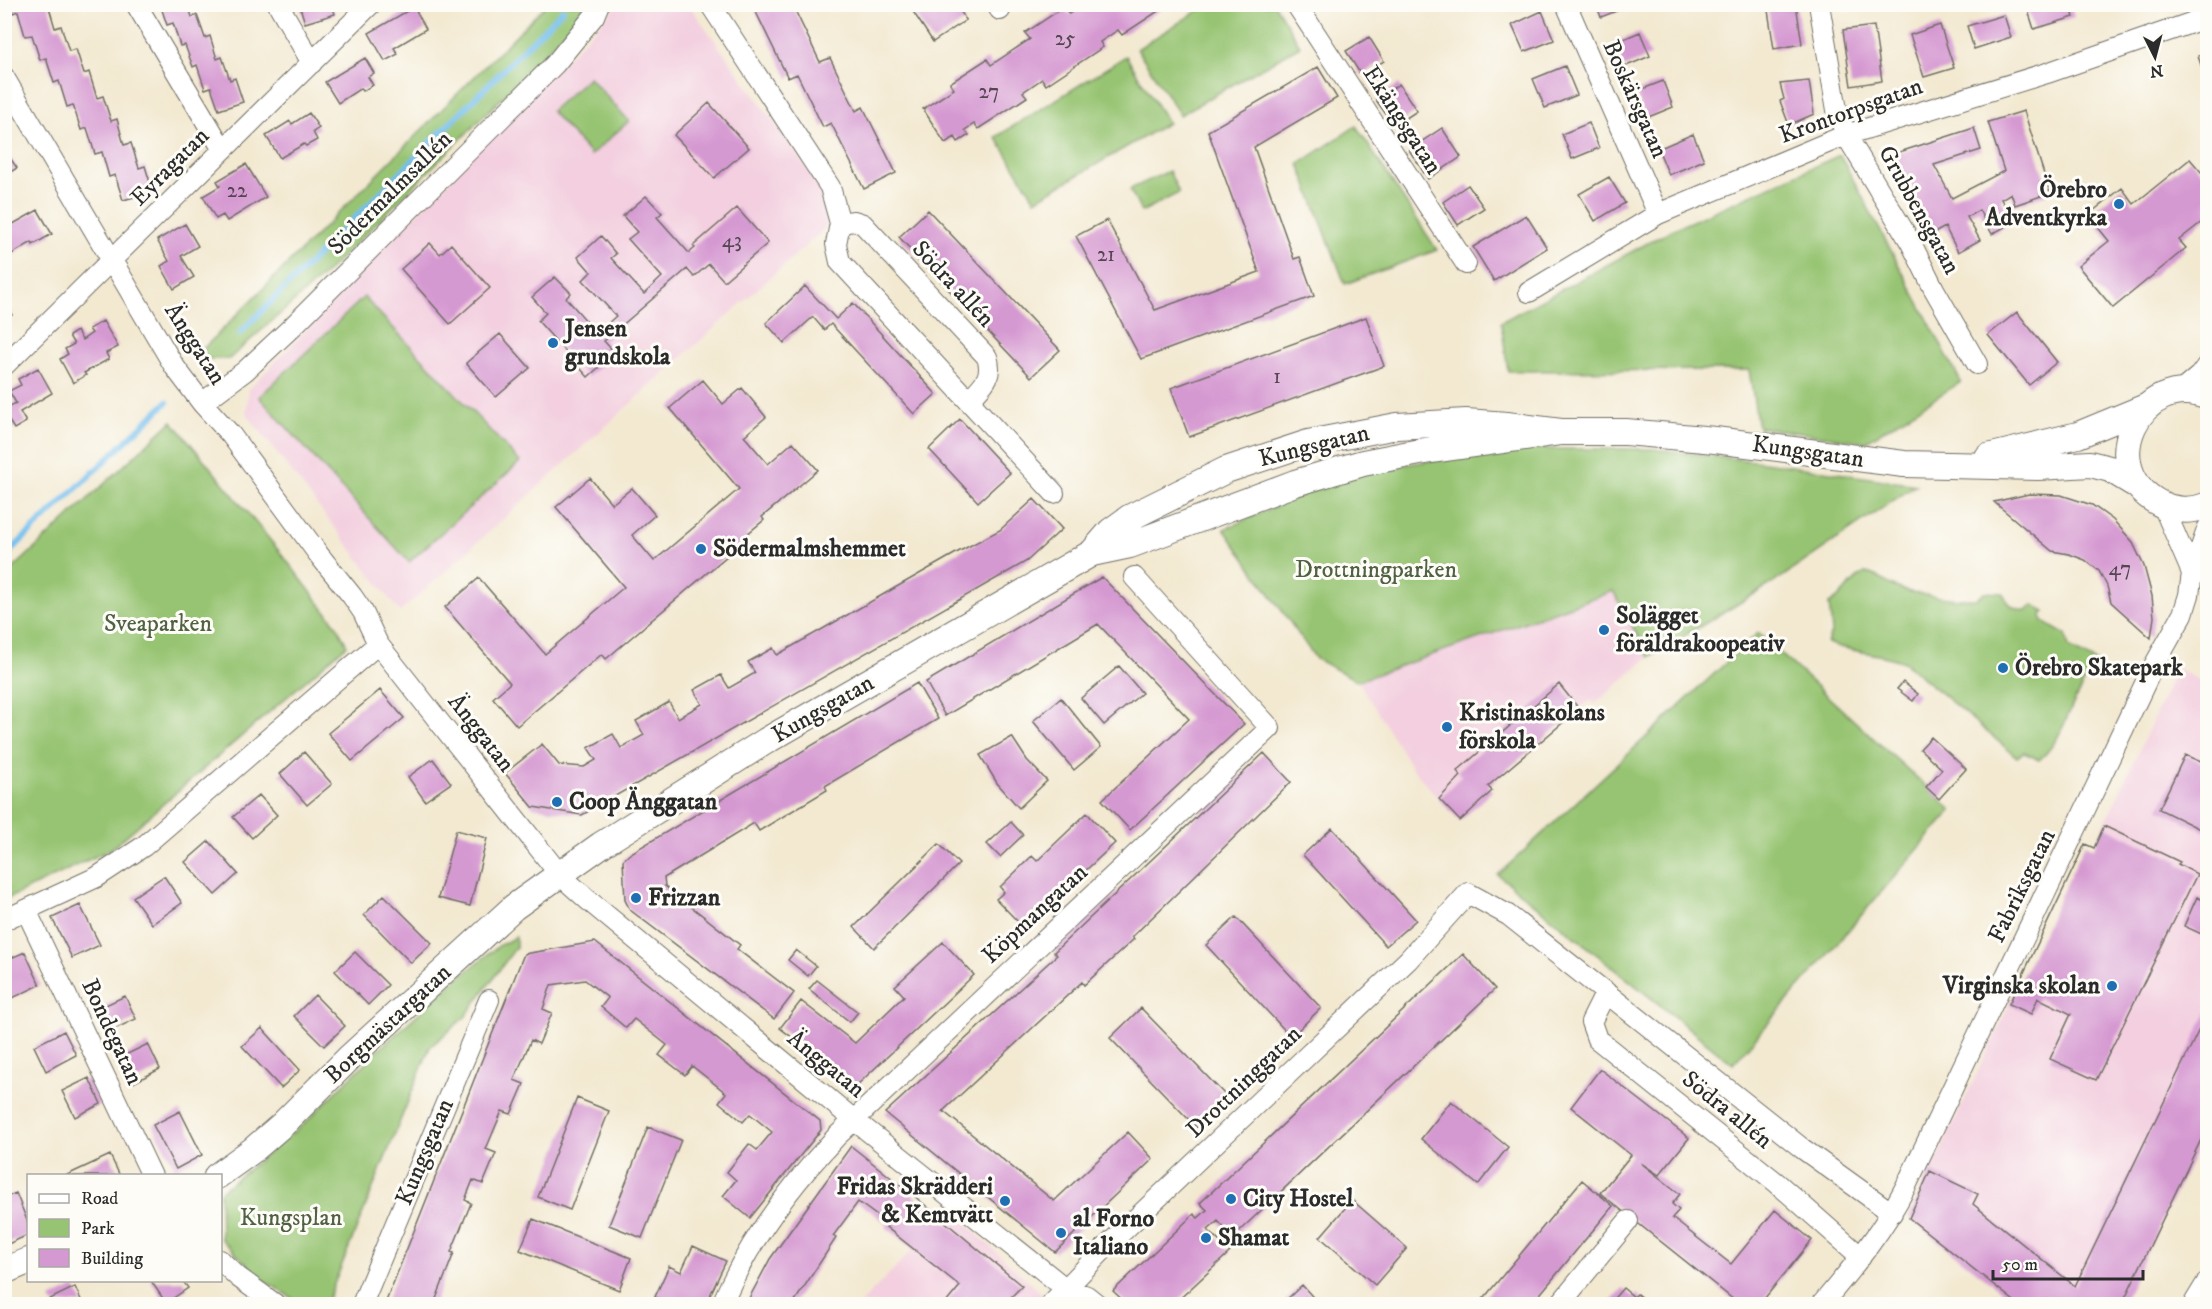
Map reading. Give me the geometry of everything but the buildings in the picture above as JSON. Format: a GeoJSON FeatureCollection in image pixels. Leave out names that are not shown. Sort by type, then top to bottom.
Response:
{"type":"FeatureCollection","features":[{"type":"Feature","properties":{"kind":"main road","name":"Kungsgatan"},"geometry":{"type":"LineString","coordinates":[[1947,466],[2078,435],[2146,407],[2168,394],[2192,392],[2205,379]]}},
{"type":"Feature","properties":{"kind":"main road"},"geometry":{"type":"LineString","coordinates":[[2138,486],[2128,465],[2127,449],[2132,426],[2146,407]]}},
{"type":"Feature","properties":{"kind":"main road","name":"Kungsgatan"},"geometry":{"type":"LineString","coordinates":[[1092,553],[1111,531],[1129,518],[1226,470],[1308,443],[1397,426],[1466,422],[1561,432],[1626,432],[1704,439],[1867,461],[1947,466],[2038,467],[2090,464],[2110,470],[2138,486],[2145,494],[2163,506]]}},
{"type":"Feature","properties":{"kind":"main road","name":"Kungsgatan"},"geometry":{"type":"LineString","coordinates":[[560,875],[602,845],[766,741],[1092,553],[1130,544],[1295,483],[1363,463],[1425,451],[1561,432]]}},
{"type":"Feature","properties":{"kind":"main road"},"geometry":{"type":"LineString","coordinates":[[2163,506],[2190,510],[2208,506]]}},
{"type":"Feature","properties":{"kind":"main road","name":"Borgmästargatan"},"geometry":{"type":"LineString","coordinates":[[220,1174],[283,1124],[351,1056],[514,907],[560,875]]}},
{"type":"Feature","properties":{"kind":"main road"},"geometry":{"type":"LineString","coordinates":[[4,1271],[27,1261]]}},
{"type":"Feature","properties":{"kind":"main road"},"geometry":{"type":"LineString","coordinates":[[2197,1305],[2208,1286]]}},
{"type":"Feature","properties":{"kind":"street"},"geometry":{"type":"LineString","coordinates":[[136,4],[223,150]]}},
{"type":"Feature","properties":{"kind":"street"},"geometry":{"type":"LineString","coordinates":[[278,4],[312,63]]}},
{"type":"Feature","properties":{"kind":"street","name":"Eyragatan"},"geometry":{"type":"LineString","coordinates":[[4,366],[371,4]]}},
{"type":"Feature","properties":{"kind":"street","name":"Södermalmsallén"},"geometry":{"type":"LineString","coordinates":[[202,403],[245,371],[292,327],[555,64],[594,16],[599,4]]}},
{"type":"Feature","properties":{"kind":"street"},"geometry":{"type":"LineString","coordinates":[[710,4],[830,188],[840,223],[836,244],[840,262],[1054,493]]}},
{"type":"Feature","properties":{"kind":"street","name":"Ekängsgatan"},"geometry":{"type":"LineString","coordinates":[[1296,4],[1466,264]]}},
{"type":"Feature","properties":{"kind":"street","name":"Boskärsgatan"},"geometry":{"type":"LineString","coordinates":[[1566,4],[1658,214]]}},
{"type":"Feature","properties":{"kind":"street","name":"Grubbensgatan"},"geometry":{"type":"LineString","coordinates":[[1819,4],[1837,110],[1846,135],[1911,243],[1934,289],[1977,364]]}},
{"type":"Feature","properties":{"kind":"street","name":"Krontorpsgatan"},"geometry":{"type":"LineString","coordinates":[[1528,292],[1658,214],[1846,135],[2047,73],[2208,17]]}},
{"type":"Feature","properties":{"kind":"street","name":"Änggatan"},"geometry":{"type":"LineString","coordinates":[[4,77],[174,366],[202,403],[231,435],[352,596],[363,612],[378,644],[560,875],[1067,1297],[1087,1296],[1097,1305]]}},
{"type":"Feature","properties":{"kind":"street","name":"Södra allén"},"geometry":{"type":"LineString","coordinates":[[840,223],[854,221],[863,224],[987,357],[991,369],[987,380],[969,400]]}},
{"type":"Feature","properties":{"kind":"street"},"geometry":{"type":"LineString","coordinates":[[2163,506],[2192,573]]}},
{"type":"Feature","properties":{"kind":"street","name":"Fabriksgatan"},"geometry":{"type":"LineString","coordinates":[[1822,1305],[1861,1257],[1892,1213],[2151,671],[2183,614],[2192,573],[2208,527]]}},
{"type":"Feature","properties":{"kind":"street","name":"Köpmangatan"},"geometry":{"type":"LineString","coordinates":[[722,1305],[752,1246],[808,1167],[854,1120],[1270,728],[1134,577]]}},
{"type":"Feature","properties":{"kind":"street"},"geometry":{"type":"LineString","coordinates":[[4,920],[97,877],[144,846],[378,644]]}},
{"type":"Feature","properties":{"kind":"street","name":"Södra allén"},"geometry":{"type":"LineString","coordinates":[[1468,892],[1508,915],[1803,1149],[1892,1213]]}},
{"type":"Feature","properties":{"kind":"street","name":"Drottninggatan"},"geometry":{"type":"LineString","coordinates":[[1051,1305],[1067,1297],[1408,960],[1468,892]]}},
{"type":"Feature","properties":{"kind":"street","name":"Bondegatan"},"geometry":{"type":"LineString","coordinates":[[26,910],[151,1174]]}},
{"type":"Feature","properties":{"kind":"street","name":"Södra allén"},"geometry":{"type":"LineString","coordinates":[[1606,992],[1591,1022],[1598,1039],[1777,1183],[1861,1257]]}},
{"type":"Feature","properties":{"kind":"street","name":"Kungsgatan"},"geometry":{"type":"LineString","coordinates":[[362,1305],[489,1000]]}},
{"type":"Feature","properties":{"kind":"street"},"geometry":{"type":"LineString","coordinates":[[1560,1305],[1628,1221]]}},
{"type":"Feature","properties":{"kind":"street"},"geometry":{"type":"LineString","coordinates":[[222,1262],[275,1305]]}},
{"type":"Feature","properties":{"kind":"shaded area","name":"Jensen grundskola"},"geometry":{"type":"Polygon","coordinates":[[[618,5],[689,5],[828,197],[834,220],[400,612],[246,413],[249,389],[618,5]]]}},
{"type":"Feature","properties":{"kind":"shaded area","name":"Kristinaskolans förskola"},"geometry":{"type":"Polygon","coordinates":[[[1613,591],[1649,657],[1595,704],[1591,700],[1579,709],[1558,684],[1457,770],[1461,776],[1439,799],[1413,769],[1358,681],[1613,591]]]}},
{"type":"Feature","properties":{"kind":"shaded area","name":"Virginska skolan"},"geometry":{"type":"Polygon","coordinates":[[[2177,668],[2207,685],[2207,1125],[2122,1304],[2018,1304],[1909,1218],[2085,844],[2094,847],[2177,668]]]}},
{"type":"Feature","properties":{"kind":"shaded area"},"geometry":{"type":"Polygon","coordinates":[[[951,1210],[1053,1304],[860,1304],[951,1210]]]}},
{"type":"Feature","properties":{"kind":"green space"},"geometry":{"type":"Polygon","coordinates":[[[547,4],[585,5],[568,29],[504,96],[324,275],[229,359],[210,359],[200,352],[547,4]]]}},
{"type":"Feature","properties":{"kind":"green space"},"geometry":{"type":"Polygon","coordinates":[[[1207,5],[1275,5],[1300,46],[1180,115],[1137,49],[1207,5]]]}},
{"type":"Feature","properties":{"kind":"green space"},"geometry":{"type":"Polygon","coordinates":[[[1126,56],[1168,123],[1035,200],[996,137],[1126,56]]]}},
{"type":"Feature","properties":{"kind":"green space"},"geometry":{"type":"Polygon","coordinates":[[[589,77],[629,121],[591,155],[551,111],[589,77]]]}},
{"type":"Feature","properties":{"kind":"green space"},"geometry":{"type":"Polygon","coordinates":[[[1356,126],[1437,250],[1345,284],[1299,164],[1356,126]]]}},
{"type":"Feature","properties":{"kind":"green space"},"geometry":{"type":"Polygon","coordinates":[[[1840,155],[1961,382],[1865,442],[1758,427],[1749,370],[1508,371],[1501,322],[1672,230],[1840,155]]]}},
{"type":"Feature","properties":{"kind":"green space"},"geometry":{"type":"Polygon","coordinates":[[[1169,171],[1179,193],[1141,212],[1130,189],[1169,171]]]}},
{"type":"Feature","properties":{"kind":"green space"},"geometry":{"type":"Polygon","coordinates":[[[364,297],[520,462],[409,562],[259,397],[364,297]]]}},
{"type":"Feature","properties":{"kind":"green space","name":"Sveaparken"},"geometry":{"type":"Polygon","coordinates":[[[172,421],[284,557],[337,626],[347,645],[111,849],[5,900],[5,576],[172,421]]]}},
{"type":"Feature","properties":{"kind":"green space","name":"Drottningparken"},"geometry":{"type":"Polygon","coordinates":[[[1507,449],[1653,449],[1771,463],[1916,485],[1773,583],[1649,657],[1613,591],[1358,681],[1316,659],[1224,529],[1352,473],[1507,449]]]}},
{"type":"Feature","properties":{"kind":"green space","name":"Örebro Skatepark"},"geometry":{"type":"Polygon","coordinates":[[[1865,573],[1874,575],[1903,590],[1935,596],[1976,599],[1985,592],[2003,593],[2009,603],[2018,609],[2026,611],[2033,605],[2045,611],[2042,615],[2043,622],[2066,635],[2069,648],[2098,663],[2077,695],[2059,735],[2039,760],[2024,752],[2017,757],[1904,662],[1827,643],[1832,631],[1829,604],[1865,573]]]}},
{"type":"Feature","properties":{"kind":"green space"},"geometry":{"type":"Polygon","coordinates":[[[1758,633],[1952,810],[1733,1064],[1498,875],[1758,633]]]}},
{"type":"Feature","properties":{"kind":"green space","name":"Kungsplan"},"geometry":{"type":"Polygon","coordinates":[[[516,937],[516,947],[465,1017],[430,1047],[326,1304],[301,1304],[262,1279],[222,1240],[222,1190],[304,1124],[377,1051],[453,982],[500,945],[516,937]]]}},
{"type":"Feature","properties":{"kind":"waterway"},"geometry":{"type":"LineString","coordinates":[[240,333],[563,10]]}},
{"type":"Feature","properties":{"kind":"waterway"},"geometry":{"type":"LineString","coordinates":[[4,557],[167,402]]}},
{"type":"Feature","properties":{"kind":"place","name":"Örebro Adventkyrka"},"geometry":{"type":"Point","coordinates":[2119,204]}},
{"type":"Feature","properties":{"kind":"place","name":"Jensen grundskola"},"geometry":{"type":"Point","coordinates":[553,343]}},
{"type":"Feature","properties":{"kind":"place","name":"Södermalmshemmet"},"geometry":{"type":"Point","coordinates":[701,549]}},
{"type":"Feature","properties":{"kind":"place","name":"Solägget föräldrakoopeativ"},"geometry":{"type":"Point","coordinates":[1604,630]}},
{"type":"Feature","properties":{"kind":"place","name":"Örebro Skatepark"},"geometry":{"type":"Point","coordinates":[2003,668]}},
{"type":"Feature","properties":{"kind":"place","name":"Kristinaskolans förskola"},"geometry":{"type":"Point","coordinates":[1447,727]}},
{"type":"Feature","properties":{"kind":"place","name":"Coop Änggatan"},"geometry":{"type":"Point","coordinates":[557,802]}},
{"type":"Feature","properties":{"kind":"place","name":"Frizzan"},"geometry":{"type":"Point","coordinates":[636,898]}},
{"type":"Feature","properties":{"kind":"place","name":"Virginska skolan"},"geometry":{"type":"Point","coordinates":[2112,986]}},
{"type":"Feature","properties":{"kind":"place","name":"City Hostel"},"geometry":{"type":"Point","coordinates":[1231,1199]}},
{"type":"Feature","properties":{"kind":"place","name":"Fridas Skrädderi & Kemtvätt"},"geometry":{"type":"Point","coordinates":[1005,1201]}},
{"type":"Feature","properties":{"kind":"place","name":"al Forno Italiano"},"geometry":{"type":"Point","coordinates":[1061,1233]}},
{"type":"Feature","properties":{"kind":"place","name":"Shamat"},"geometry":{"type":"Point","coordinates":[1206,1238]}}]}
